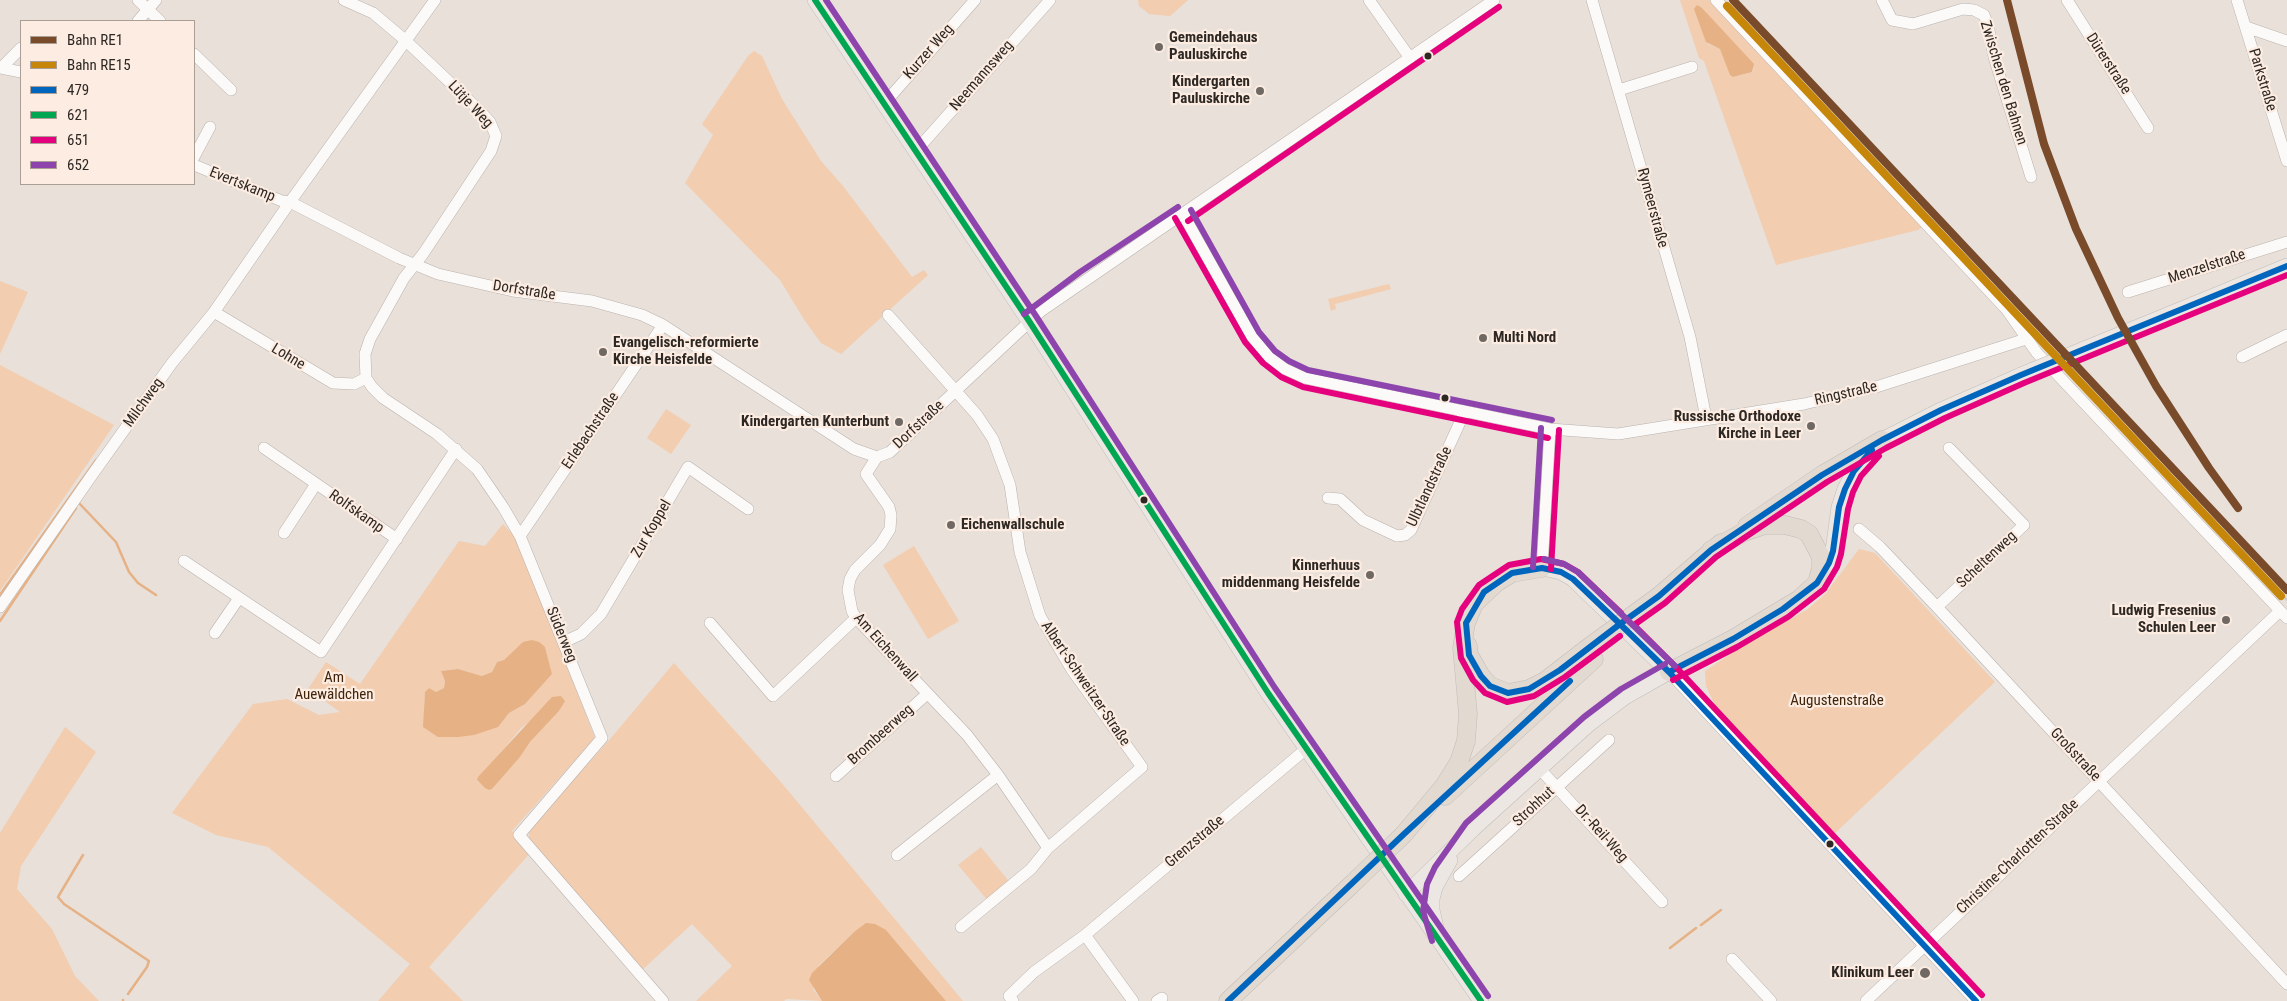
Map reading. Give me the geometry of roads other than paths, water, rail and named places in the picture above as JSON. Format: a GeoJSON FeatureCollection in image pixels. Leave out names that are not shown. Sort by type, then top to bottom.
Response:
{"type":"FeatureCollection","features":[{"type":"Feature","properties":{"kind":"highway"},"geometry":{"type":"LineString","coordinates":[[1228,1001],[1351,885],[1589,654],[1711,550],[1822,475],[1882,440]]}},
{"type":"Feature","properties":{"kind":"highway"},"geometry":{"type":"LineString","coordinates":[[1669,672],[1783,609],[1817,583],[1822,557],[1809,534],[1786,525],[1766,525],[1744,532],[1711,550]]}},
{"type":"Feature","properties":{"kind":"highway"},"geometry":{"type":"LineString","coordinates":[[1404,834],[1444,786],[1459,762],[1466,741],[1468,714],[1462,648],[1466,623],[1474,604],[1497,582],[1512,573],[1542,568]]}},
{"type":"Feature","properties":{"kind":"highway"},"geometry":{"type":"LineString","coordinates":[[1466,623],[1470,655],[1475,667],[1490,686],[1508,693],[1529,689],[1589,654]]}},
{"type":"Feature","properties":{"kind":"main road"},"geometry":{"type":"LineString","coordinates":[[814,0],[1029,321],[1306,749],[1481,1001]]}},
{"type":"Feature","properties":{"kind":"main road"},"geometry":{"type":"LineString","coordinates":[[1817,583],[1829,563],[1833,551],[1839,507],[1845,489],[1854,472],[1882,440],[1941,410],[2021,375],[2287,266]]}},
{"type":"Feature","properties":{"kind":"main road"},"geometry":{"type":"LineString","coordinates":[[1542,568],[1561,572],[1573,580],[1669,672]]}},
{"type":"Feature","properties":{"kind":"main road","name":"Strohhut"},"geometry":{"type":"LineString","coordinates":[[1406,894],[1539,768],[1606,710],[1669,672]]}},
{"type":"Feature","properties":{"kind":"main road"},"geometry":{"type":"LineString","coordinates":[[1440,941],[1432,910],[1434,887],[1442,872],[1474,829]]}},
{"type":"Feature","properties":{"kind":"street"},"geometry":{"type":"LineString","coordinates":[[138,0],[159,20]]}},
{"type":"Feature","properties":{"kind":"street"},"geometry":{"type":"LineString","coordinates":[[139,20],[156,0]]}},
{"type":"Feature","properties":{"kind":"street","name":"Lütje Weg"},"geometry":{"type":"LineString","coordinates":[[344,0],[374,13],[405,40],[478,109],[490,122],[496,136],[491,151],[423,254],[413,265]]}},
{"type":"Feature","properties":{"kind":"street"},"geometry":{"type":"LineString","coordinates":[[290,202],[435,0]]}},
{"type":"Feature","properties":{"kind":"street","name":"Kurzer Weg"},"geometry":{"type":"LineString","coordinates":[[883,105],[975,0]]}},
{"type":"Feature","properties":{"kind":"street","name":"Neemannsweg"},"geometry":{"type":"LineString","coordinates":[[915,152],[1050,0]]}},
{"type":"Feature","properties":{"kind":"street"},"geometry":{"type":"LineString","coordinates":[[1369,0],[1410,58]]}},
{"type":"Feature","properties":{"kind":"street","name":"Dorfstraße"},"geometry":{"type":"LineString","coordinates":[[290,202],[413,265],[464,281],[513,291],[592,301],[624,308],[663,325],[854,449],[877,457],[890,452],[1029,321],[1085,279],[1183,214],[1494,0]]}},
{"type":"Feature","properties":{"kind":"street","name":"Rymeerstraße"},"geometry":{"type":"LineString","coordinates":[[1592,0],[1690,337],[1706,418]]}},
{"type":"Feature","properties":{"kind":"street"},"geometry":{"type":"LineString","coordinates":[[1716,0],[2007,310],[2037,353],[2284,614]]}},
{"type":"Feature","properties":{"kind":"street","name":"Zwischen den Bahnen"},"geometry":{"type":"LineString","coordinates":[[1882,0],[1892,20],[1913,24],[1963,9],[1974,10],[1984,15],[1988,24],[1994,57],[2031,177]]}},
{"type":"Feature","properties":{"kind":"street","name":"Dürerstraße"},"geometry":{"type":"LineString","coordinates":[[2067,0],[2148,128]]}},
{"type":"Feature","properties":{"kind":"street","name":"Parkstraße"},"geometry":{"type":"LineString","coordinates":[[2237,0],[2287,161]]}},
{"type":"Feature","properties":{"kind":"street"},"geometry":{"type":"LineString","coordinates":[[2246,27],[2287,41]]}},
{"type":"Feature","properties":{"kind":"street"},"geometry":{"type":"LineString","coordinates":[[1,68],[20,49]]}},
{"type":"Feature","properties":{"kind":"street"},"geometry":{"type":"LineString","coordinates":[[195,55],[231,90]]}},
{"type":"Feature","properties":{"kind":"street"},"geometry":{"type":"LineString","coordinates":[[1619,90],[1692,67]]}},
{"type":"Feature","properties":{"kind":"street"},"geometry":{"type":"LineString","coordinates":[[1,68],[20,72]]}},
{"type":"Feature","properties":{"kind":"street","name":"Evertskamp"},"geometry":{"type":"LineString","coordinates":[[195,155],[210,127]]}},
{"type":"Feature","properties":{"kind":"street","name":"Evertskamp"},"geometry":{"type":"LineString","coordinates":[[195,165],[282,201],[290,202]]}},
{"type":"Feature","properties":{"kind":"street","name":"Milchweg"},"geometry":{"type":"LineString","coordinates":[[0,607],[172,363],[214,312],[290,202]]}},
{"type":"Feature","properties":{"kind":"street","name":"Ringstraße"},"geometry":{"type":"LineString","coordinates":[[1183,214],[1252,337],[1269,357],[1285,369],[1305,378],[1550,429],[1618,434],[1706,418],[1804,404],[1876,387],[2026,339]]}},
{"type":"Feature","properties":{"kind":"street","name":"Menzelstraße"},"geometry":{"type":"LineString","coordinates":[[2128,292],[2287,242]]}},
{"type":"Feature","properties":{"kind":"street"},"geometry":{"type":"LineString","coordinates":[[366,378],[365,354],[370,339],[413,265]]}},
{"type":"Feature","properties":{"kind":"street","name":"Lohne"},"geometry":{"type":"LineString","coordinates":[[214,312],[333,383],[354,384],[366,378]]}},
{"type":"Feature","properties":{"kind":"street","name":"Dorfstraße"},"geometry":{"type":"LineString","coordinates":[[888,315],[955,390]]}},
{"type":"Feature","properties":{"kind":"street","name":"Erlebachstraße"},"geometry":{"type":"LineString","coordinates":[[520,536],[663,325]]}},
{"type":"Feature","properties":{"kind":"street"},"geometry":{"type":"LineString","coordinates":[[2242,357],[2287,335]]}},
{"type":"Feature","properties":{"kind":"street","name":"Süderweg"},"geometry":{"type":"LineString","coordinates":[[366,378],[383,398],[456,449],[477,469],[520,536],[602,738],[519,835],[664,1001]]}},
{"type":"Feature","properties":{"kind":"street","name":"Albert-Schweitzer-Straße"},"geometry":{"type":"LineString","coordinates":[[955,390],[977,415],[993,439],[1000,457],[1015,510],[1020,552],[1040,616],[1072,670],[1142,767],[1048,848]]}},
{"type":"Feature","properties":{"kind":"street","name":"Ulbtlandstraße"},"geometry":{"type":"LineString","coordinates":[[1328,498],[1340,499],[1363,520],[1397,536],[1405,535],[1411,530],[1465,411]]}},
{"type":"Feature","properties":{"kind":"street"},"geometry":{"type":"LineString","coordinates":[[1542,568],[1550,429]]}},
{"type":"Feature","properties":{"kind":"street","name":"Rolfskamp"},"geometry":{"type":"LineString","coordinates":[[264,448],[396,540]]}},
{"type":"Feature","properties":{"kind":"street","name":"Scheltenweg"},"geometry":{"type":"LineString","coordinates":[[1937,607],[2024,526],[1949,448]]}},
{"type":"Feature","properties":{"kind":"street"},"geometry":{"type":"LineString","coordinates":[[184,561],[322,652],[456,449]]}},
{"type":"Feature","properties":{"kind":"street","name":"Am Eichenwall"},"geometry":{"type":"LineString","coordinates":[[877,457],[866,474],[888,507],[891,516],[890,529],[880,545],[855,570],[850,579],[849,601],[856,618],[967,736],[998,775],[1048,848]]}},
{"type":"Feature","properties":{"kind":"street","name":"Zur Koppel"},"geometry":{"type":"LineString","coordinates":[[564,642],[581,634],[601,614],[688,467],[748,509]]}},
{"type":"Feature","properties":{"kind":"street","name":"Rolfskamp"},"geometry":{"type":"LineString","coordinates":[[284,533],[316,484]]}},
{"type":"Feature","properties":{"kind":"street","name":"Großstraße"},"geometry":{"type":"LineString","coordinates":[[1859,529],[1880,547],[1937,607],[2287,984]]}},
{"type":"Feature","properties":{"kind":"street"},"geometry":{"type":"LineString","coordinates":[[215,633],[239,598]]}},
{"type":"Feature","properties":{"kind":"street","name":"Christine-Charlotten-Straße"},"geometry":{"type":"LineString","coordinates":[[1866,1001],[2099,781],[2284,614]]}},
{"type":"Feature","properties":{"kind":"street"},"geometry":{"type":"LineString","coordinates":[[710,623],[772,696],[856,618]]}},
{"type":"Feature","properties":{"kind":"street"},"geometry":{"type":"LineString","coordinates":[[1669,672],[1976,1001]]}},
{"type":"Feature","properties":{"kind":"street","name":"Brombeerweg"},"geometry":{"type":"LineString","coordinates":[[836,776],[927,694]]}},
{"type":"Feature","properties":{"kind":"street","name":"Strohhut"},"geometry":{"type":"LineString","coordinates":[[1459,876],[1609,740]]}},
{"type":"Feature","properties":{"kind":"street","name":"Grenzstraße"},"geometry":{"type":"LineString","coordinates":[[1012,1001],[1009,996],[1028,978],[1084,934],[1306,749]]}},
{"type":"Feature","properties":{"kind":"street","name":"Dr.-Reil-Weg"},"geometry":{"type":"LineString","coordinates":[[1539,768],[1662,902]]}},
{"type":"Feature","properties":{"kind":"street"},"geometry":{"type":"LineString","coordinates":[[897,855],[998,775]]}},
{"type":"Feature","properties":{"kind":"street"},"geometry":{"type":"LineString","coordinates":[[962,927],[1031,869],[1048,848]]}},
{"type":"Feature","properties":{"kind":"street"},"geometry":{"type":"LineString","coordinates":[[1084,934],[1133,1001]]}},
{"type":"Feature","properties":{"kind":"street"},"geometry":{"type":"LineString","coordinates":[[1732,959],[1771,1001]]}},
{"type":"Feature","properties":{"kind":"waterway"},"geometry":{"type":"LineString","coordinates":[[0,595],[96,460]]}},
{"type":"Feature","properties":{"kind":"waterway"},"geometry":{"type":"LineString","coordinates":[[79,503],[116,542],[129,572],[138,583],[156,595]]}},
{"type":"Feature","properties":{"kind":"waterway"},"geometry":{"type":"LineString","coordinates":[[0,621],[76,508]]}},
{"type":"Feature","properties":{"kind":"waterway"},"geometry":{"type":"LineString","coordinates":[[83,855],[58,897],[64,904],[149,961],[147,967],[128,994]]}},
{"type":"Feature","properties":{"kind":"waterway"},"geometry":{"type":"LineString","coordinates":[[1701,925],[1721,910]]}},
{"type":"Feature","properties":{"kind":"waterway"},"geometry":{"type":"LineString","coordinates":[[1670,948],[1696,928]]}},
{"type":"Feature","properties":{"kind":"railway"},"geometry":{"type":"LineString","coordinates":[[2210,518],[2287,600]]}},
{"type":"Feature","properties":{"kind":"rail line","name":"RE1"},"geometry":{"type":"LineString","coordinates":[[1733,0],[2287,590]]}},
{"type":"Feature","properties":{"kind":"rail line","name":"RE1"},"geometry":{"type":"LineString","coordinates":[[2007,0],[2044,144],[2076,229],[2118,318],[2156,386],[2209,468],[2238,508]]}},
{"type":"Feature","properties":{"kind":"rail line","name":"RE15"},"geometry":{"type":"LineString","coordinates":[[1727,6],[2281,596]]}},
{"type":"Feature","properties":{"kind":"place","name":"Gemeindehaus Pauluskirche"},"geometry":{"type":"Point","coordinates":[1159,47]}},
{"type":"Feature","properties":{"kind":"place","name":"Kindergarten Pauluskirche"},"geometry":{"type":"Point","coordinates":[1260,91]}},
{"type":"Feature","properties":{"kind":"place","name":"Multi Nord"},"geometry":{"type":"Point","coordinates":[1483,338]}},
{"type":"Feature","properties":{"kind":"place","name":"Evangelisch-reformierte Kirche Heisfelde"},"geometry":{"type":"Point","coordinates":[603,352]}},
{"type":"Feature","properties":{"kind":"place","name":"Kindergarten Kunterbunt"},"geometry":{"type":"Point","coordinates":[899,422]}},
{"type":"Feature","properties":{"kind":"place","name":"Russische Orthodoxe Kirche in Leer"},"geometry":{"type":"Point","coordinates":[1811,426]}},
{"type":"Feature","properties":{"kind":"place","name":"Eichenwallschule"},"geometry":{"type":"Point","coordinates":[951,525]}},
{"type":"Feature","properties":{"kind":"place","name":"Kinnerhuus middenmang Heisfelde"},"geometry":{"type":"Point","coordinates":[1370,575]}},
{"type":"Feature","properties":{"kind":"place","name":"Ludwig Fresenius Schulen Leer"},"geometry":{"type":"Point","coordinates":[2226,620]}},
{"type":"Feature","properties":{"kind":"place","name":"Klinikum Leer"},"geometry":{"type":"Point","coordinates":[1925,973]}},
{"type":"Feature","properties":{"kind":"park label","name":"Am Auewäldchen"},"geometry":{"type":"Point","coordinates":[334,686]}},
{"type":"Feature","properties":{"kind":"park label","name":"Augustenstraße"},"geometry":{"type":"Point","coordinates":[1837,701]}}]}
